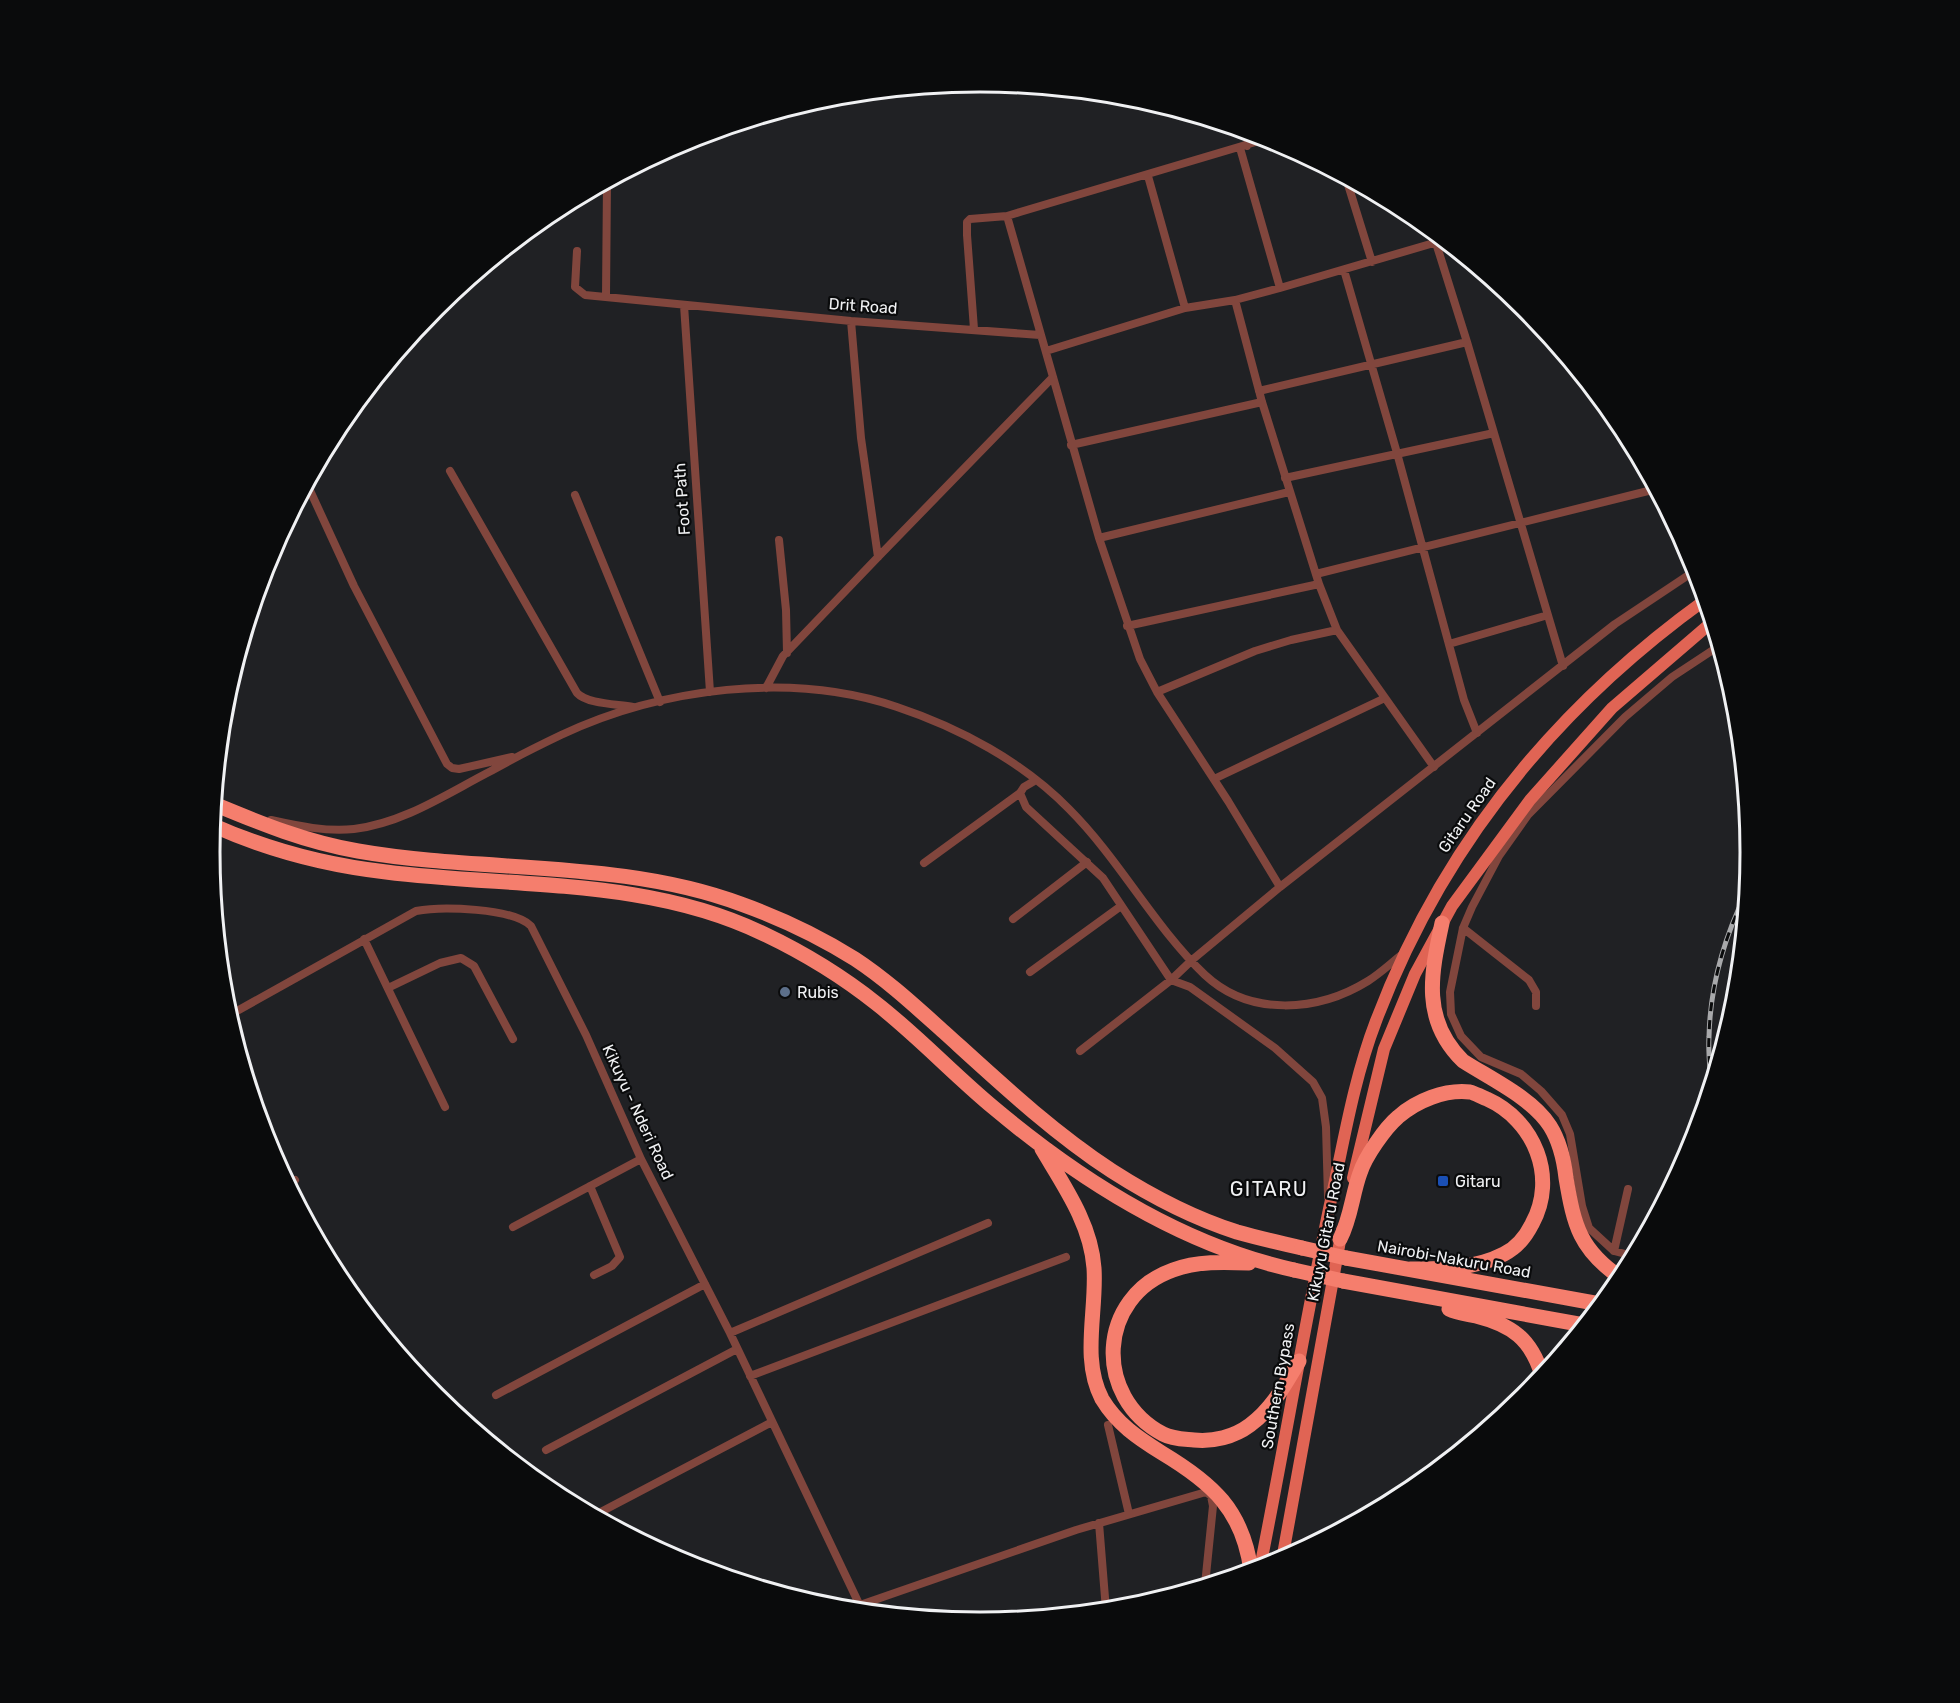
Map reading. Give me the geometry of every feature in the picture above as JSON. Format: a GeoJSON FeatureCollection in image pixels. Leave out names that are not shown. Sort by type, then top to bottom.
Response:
{"type":"FeatureCollection","features":[{"type":"Feature","properties":{"kind":"highway","name":"Nairobi-Nakuru Road"},"geometry":{"type":"LineString","coordinates":[[222,806],[299,838],[327,846],[421,859],[583,872],[666,882],[740,903],[796,927],[857,961],[913,1005],[1023,1104],[1088,1154],[1137,1186],[1179,1209],[1220,1225],[1346,1258],[1591,1302]]}},
{"type":"Feature","properties":{"kind":"highway"},"geometry":{"type":"LineString","coordinates":[[221,829],[250,842],[304,858],[386,872],[624,893],[706,911],[737,922],[813,960],[877,1004],[994,1108],[1038,1142],[1100,1187],[1181,1231],[1261,1263],[1401,1292],[1576,1323]]}},
{"type":"Feature","properties":{"kind":"highway"},"geometry":{"type":"LineString","coordinates":[[1442,923],[1431,990],[1436,1018],[1444,1037],[1454,1053],[1463,1061],[1532,1106],[1549,1124],[1562,1154],[1572,1212],[1579,1233],[1589,1250],[1602,1265],[1613,1272]]}},
{"type":"Feature","properties":{"kind":"highway"},"geometry":{"type":"LineString","coordinates":[[1340,1239],[1348,1221],[1360,1172],[1376,1143],[1397,1118],[1416,1104],[1445,1094],[1470,1092],[1499,1104],[1522,1126],[1539,1155],[1542,1200],[1533,1222],[1514,1247],[1507,1253],[1488,1261],[1464,1267],[1410,1269]]}},
{"type":"Feature","properties":{"kind":"highway"},"geometry":{"type":"LineString","coordinates":[[1038,1142],[1069,1192],[1089,1240],[1094,1266],[1095,1290],[1092,1359],[1095,1381],[1101,1397],[1118,1421],[1135,1436],[1192,1471],[1223,1499],[1240,1526],[1249,1562]]}},
{"type":"Feature","properties":{"kind":"highway"},"geometry":{"type":"LineString","coordinates":[[1261,1263],[1215,1262],[1191,1265],[1173,1269],[1147,1284],[1125,1309],[1115,1332],[1112,1358],[1118,1384],[1124,1397],[1144,1422],[1164,1434],[1201,1441],[1215,1440],[1239,1432],[1263,1414],[1271,1406],[1299,1360]]}},
{"type":"Feature","properties":{"kind":"highway"},"geometry":{"type":"LineString","coordinates":[[1401,1292],[1508,1327],[1518,1334],[1532,1350],[1538,1366]]}},
{"type":"Feature","properties":{"kind":"main road","name":"Gitaru Road"},"geometry":{"type":"LineString","coordinates":[[1348,1113],[1375,1023],[1404,953],[1428,906],[1468,840],[1544,741],[1644,645],[1699,604]]}},
{"type":"Feature","properties":{"kind":"main road"},"geometry":{"type":"LineString","coordinates":[[1442,923],[1480,866],[1530,800],[1612,708],[1706,627]]}},
{"type":"Feature","properties":{"kind":"main road","name":"Kikuyu Gitaru Road"},"geometry":{"type":"LineString","coordinates":[[1284,1548],[1340,1239],[1359,1147],[1384,1049],[1415,974],[1442,923]]}},
{"type":"Feature","properties":{"kind":"main road","name":"Southern Bypass"},"geometry":{"type":"LineString","coordinates":[[1262,1557],[1312,1283],[1348,1113]]}},
{"type":"Feature","properties":{"kind":"street"},"geometry":{"type":"LineString","coordinates":[[1246,140],[1244,147],[1280,288]]}},
{"type":"Feature","properties":{"kind":"street"},"geometry":{"type":"LineString","coordinates":[[974,329],[967,222],[970,219],[1007,216],[1255,143]]}},
{"type":"Feature","properties":{"kind":"street"},"geometry":{"type":"LineString","coordinates":[[1148,176],[1185,308]]}},
{"type":"Feature","properties":{"kind":"street"},"geometry":{"type":"LineString","coordinates":[[1349,187],[1372,262]]}},
{"type":"Feature","properties":{"kind":"street"},"geometry":{"type":"LineString","coordinates":[[606,296],[607,189]]}},
{"type":"Feature","properties":{"kind":"street"},"geometry":{"type":"LineString","coordinates":[[1007,216],[1071,445],[1127,626],[1140,659],[1157,692],[1280,887]]}},
{"type":"Feature","properties":{"kind":"street"},"geometry":{"type":"LineString","coordinates":[[1046,351],[1185,308],[1235,300],[1435,243]]}},
{"type":"Feature","properties":{"kind":"street"},"geometry":{"type":"LineString","coordinates":[[1442,248],[1467,342],[1563,666]]}},
{"type":"Feature","properties":{"kind":"street","name":"Drit Road"},"geometry":{"type":"LineString","coordinates":[[577,251],[575,287],[585,295],[851,321],[1040,335]]}},
{"type":"Feature","properties":{"kind":"street"},"geometry":{"type":"LineString","coordinates":[[1344,270],[1424,548],[1464,700],[1477,733]]}},
{"type":"Feature","properties":{"kind":"street"},"geometry":{"type":"LineString","coordinates":[[1235,300],[1289,492],[1319,584],[1337,630],[1434,767]]}},
{"type":"Feature","properties":{"kind":"street","name":"Foot Path"},"geometry":{"type":"LineString","coordinates":[[684,305],[710,692]]}},
{"type":"Feature","properties":{"kind":"street"},"geometry":{"type":"LineString","coordinates":[[851,321],[861,438],[878,556]]}},
{"type":"Feature","properties":{"kind":"street"},"geometry":{"type":"LineString","coordinates":[[1259,391],[1467,342]]}},
{"type":"Feature","properties":{"kind":"street"},"geometry":{"type":"LineString","coordinates":[[765,688],[787,653],[1053,377]]}},
{"type":"Feature","properties":{"kind":"street"},"geometry":{"type":"LineString","coordinates":[[1071,445],[1262,402]]}},
{"type":"Feature","properties":{"kind":"street"},"geometry":{"type":"LineString","coordinates":[[1285,478],[1494,433]]}},
{"type":"Feature","properties":{"kind":"street"},"geometry":{"type":"LineString","coordinates":[[450,471],[577,693],[590,701],[636,708]]}},
{"type":"Feature","properties":{"kind":"street"},"geometry":{"type":"LineString","coordinates":[[1316,574],[1649,491]]}},
{"type":"Feature","properties":{"kind":"street"},"geometry":{"type":"LineString","coordinates":[[311,492],[354,586],[447,764],[459,769],[522,755]]}},
{"type":"Feature","properties":{"kind":"street"},"geometry":{"type":"LineString","coordinates":[[1099,538],[1289,492]]}},
{"type":"Feature","properties":{"kind":"street"},"geometry":{"type":"LineString","coordinates":[[575,495],[660,702]]}},
{"type":"Feature","properties":{"kind":"street"},"geometry":{"type":"LineString","coordinates":[[779,540],[786,610],[787,653]]}},
{"type":"Feature","properties":{"kind":"street"},"geometry":{"type":"LineString","coordinates":[[1080,1051],[1171,980],[1280,887],[1615,624],[1688,576]]}},
{"type":"Feature","properties":{"kind":"street"},"geometry":{"type":"LineString","coordinates":[[1127,626],[1319,584]]}},
{"type":"Feature","properties":{"kind":"street"},"geometry":{"type":"LineString","coordinates":[[1449,644],[1548,615]]}},
{"type":"Feature","properties":{"kind":"street"},"geometry":{"type":"LineString","coordinates":[[1157,692],[1255,651],[1337,630]]}},
{"type":"Feature","properties":{"kind":"street"},"geometry":{"type":"LineString","coordinates":[[1625,1254],[1614,1251],[1589,1228],[1582,1206],[1570,1134],[1562,1115],[1541,1091],[1521,1074],[1481,1057],[1461,1036],[1451,1014],[1450,992],[1463,928],[1472,907],[1499,856],[1528,815],[1604,737],[1659,687],[1713,650]]}},
{"type":"Feature","properties":{"kind":"street"},"geometry":{"type":"LineString","coordinates":[[222,806],[255,817],[300,826],[352,829],[385,822],[423,806],[581,726],[636,708],[710,692],[765,688],[820,691],[895,706],[941,723],[981,744],[1036,780],[1068,808],[1102,845],[1158,923],[1207,977],[1231,993],[1259,1003],[1283,1007],[1324,1001],[1368,981],[1404,953]]}},
{"type":"Feature","properties":{"kind":"street"},"geometry":{"type":"LineString","coordinates":[[1214,779],[1384,698]]}},
{"type":"Feature","properties":{"kind":"street"},"geometry":{"type":"LineString","coordinates":[[924,863],[1036,780]]}},
{"type":"Feature","properties":{"kind":"street"},"geometry":{"type":"LineString","coordinates":[[1020,793],[1026,807],[1087,862],[1109,886],[1171,980],[1190,987],[1268,1042],[1313,1082],[1322,1098],[1326,1127],[1329,1210]]}},
{"type":"Feature","properties":{"kind":"street"},"geometry":{"type":"LineString","coordinates":[[1013,919],[1087,862]]}},
{"type":"Feature","properties":{"kind":"street"},"geometry":{"type":"LineString","coordinates":[[1030,972],[1121,906]]}},
{"type":"Feature","properties":{"kind":"street","name":"Kikuyu - Nderi Road"},"geometry":{"type":"LineString","coordinates":[[237,1011],[404,917],[430,908],[482,910],[525,920],[531,926],[586,1035],[641,1159],[730,1333],[858,1601]]}},
{"type":"Feature","properties":{"kind":"street"},"geometry":{"type":"LineString","coordinates":[[1463,928],[1529,980],[1536,992],[1536,1006]]}},
{"type":"Feature","properties":{"kind":"street"},"geometry":{"type":"LineString","coordinates":[[364,939],[445,1107]]}},
{"type":"Feature","properties":{"kind":"street"},"geometry":{"type":"LineString","coordinates":[[388,988],[440,963],[461,958],[474,966],[513,1039]]}},
{"type":"Feature","properties":{"kind":"street"},"geometry":{"type":"LineString","coordinates":[[513,1227],[641,1159]]}},
{"type":"Feature","properties":{"kind":"street"},"geometry":{"type":"LineString","coordinates":[[590,1186],[620,1257],[612,1266],[594,1275]]}},
{"type":"Feature","properties":{"kind":"street"},"geometry":{"type":"LineString","coordinates":[[1614,1251],[1628,1189]]}},
{"type":"Feature","properties":{"kind":"street"},"geometry":{"type":"LineString","coordinates":[[730,1333],[988,1223]]}},
{"type":"Feature","properties":{"kind":"street"},"geometry":{"type":"LineString","coordinates":[[750,1376],[1066,1257]]}},
{"type":"Feature","properties":{"kind":"street"},"geometry":{"type":"LineString","coordinates":[[495,1395],[705,1284]]}},
{"type":"Feature","properties":{"kind":"street"},"geometry":{"type":"LineString","coordinates":[[546,1450],[737,1349]]}},
{"type":"Feature","properties":{"kind":"street"},"geometry":{"type":"LineString","coordinates":[[602,1511],[772,1422]]}},
{"type":"Feature","properties":{"kind":"street"},"geometry":{"type":"LineString","coordinates":[[1108,1425],[1129,1514]]}},
{"type":"Feature","properties":{"kind":"street"},"geometry":{"type":"LineString","coordinates":[[873,1604],[1099,1523],[1206,1492],[1209,1493],[1213,1506],[1206,1577]]}},
{"type":"Feature","properties":{"kind":"street"},"geometry":{"type":"LineString","coordinates":[[1099,1523],[1105,1601]]}},
{"type":"Feature","properties":{"kind":"railway"},"geometry":{"type":"LineString","coordinates":[[1710,1063],[1710,1018],[1715,981],[1737,914]]}},
{"type":"Feature","properties":{"kind":"place","name":"Rubis"},"geometry":{"type":"Point","coordinates":[785,992]}},
{"type":"Feature","properties":{"kind":"place","name":"Gitaru"},"geometry":{"type":"Point","coordinates":[1443,1181]}},
{"type":"Feature","properties":{"kind":"district","name":"GITARU"},"geometry":{"type":"Point","coordinates":[1269,1189]}}]}
